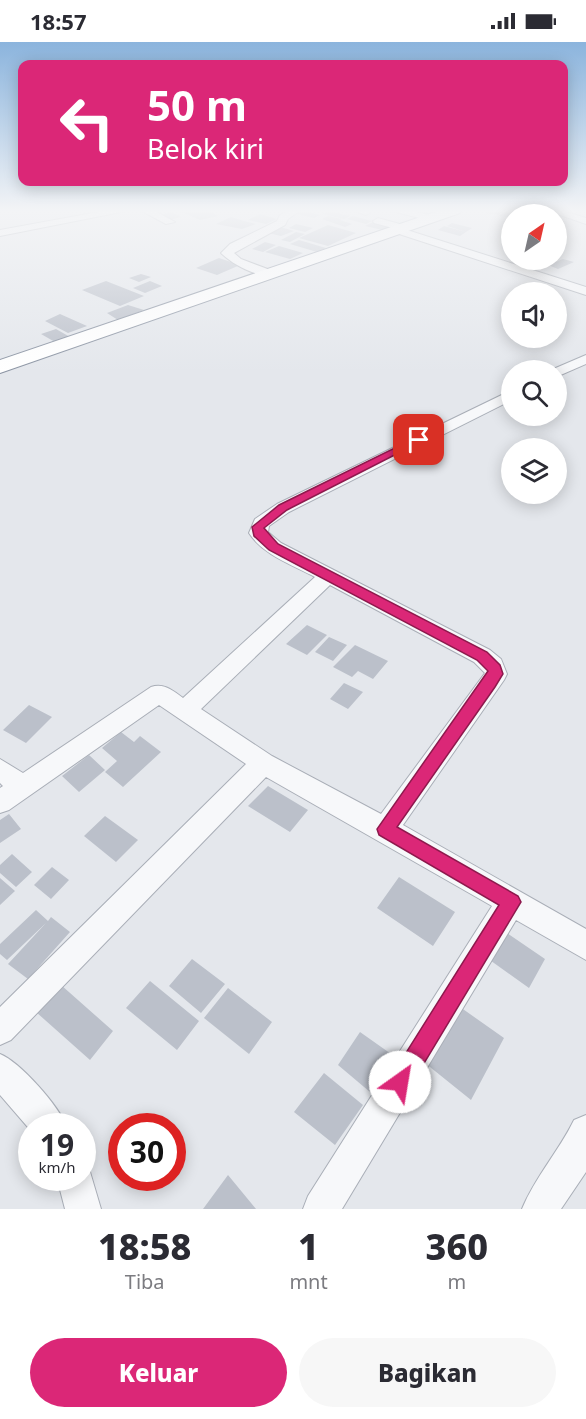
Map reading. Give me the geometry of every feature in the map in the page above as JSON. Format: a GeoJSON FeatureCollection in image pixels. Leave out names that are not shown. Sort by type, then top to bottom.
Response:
{"type":"FeatureCollection","features":[{"type":"Feature","properties":{"kind":"highway"},"geometry":{"type":"LineString","coordinates":[[0,367],[294,264]]}},
{"type":"Feature","properties":{"kind":"street"},"geometry":{"type":"LineString","coordinates":[[246,264],[269,273]]}},
{"type":"Feature","properties":{"kind":"street"},"geometry":{"type":"LineString","coordinates":[[506,264],[586,291]]}},
{"type":"Feature","properties":{"kind":"street"},"geometry":{"type":"LineString","coordinates":[[567,368],[586,359]]}},
{"type":"Feature","properties":{"kind":"street"},"geometry":{"type":"LineString","coordinates":[[385,829],[490,683],[496,674],[495,669],[482,656],[328,576],[264,539],[258,533],[261,523],[307,495],[501,399]]}},
{"type":"Feature","properties":{"kind":"street"},"geometry":{"type":"LineString","coordinates":[[186,709],[328,576]]}},
{"type":"Feature","properties":{"kind":"street"},"geometry":{"type":"LineString","coordinates":[[0,802],[155,693],[163,694],[263,763],[385,829],[586,945]]}},
{"type":"Feature","properties":{"kind":"street"},"geometry":{"type":"LineString","coordinates":[[0,1029],[263,763]]}},
{"type":"Feature","properties":{"kind":"street"},"geometry":{"type":"LineString","coordinates":[[0,769],[22,786]]}},
{"type":"Feature","properties":{"kind":"street"},"geometry":{"type":"LineString","coordinates":[[321,1209],[511,902]]}},
{"type":"Feature","properties":{"kind":"street"},"geometry":{"type":"LineString","coordinates":[[0,1070],[38,1113]]}},
{"type":"Feature","properties":{"kind":"street"},"geometry":{"type":"LineString","coordinates":[[540,1209],[574,1159],[586,1132]]}},
{"type":"Feature","properties":{"kind":"street"},"geometry":{"type":"LineString","coordinates":[[78,1191],[83,1209]]}},
{"type":"Feature","properties":{"kind":"building"},"geometry":{"type":"Polygon","coordinates":[[[204,264],[240,265],[217,275],[196,268],[204,264]]]}},
{"type":"Feature","properties":{"kind":"building"},"geometry":{"type":"Polygon","coordinates":[[[141,274],[151,277],[139,282],[129,278],[141,274]]]}},
{"type":"Feature","properties":{"kind":"building"},"geometry":{"type":"Polygon","coordinates":[[[106,281],[144,296],[120,306],[82,290],[106,281]]]}},
{"type":"Feature","properties":{"kind":"building"},"geometry":{"type":"Polygon","coordinates":[[[150,281],[162,286],[145,293],[133,288],[150,281]]]}},
{"type":"Feature","properties":{"kind":"building"},"geometry":{"type":"Polygon","coordinates":[[[128,305],[144,310],[118,320],[107,313],[128,305]]]}},
{"type":"Feature","properties":{"kind":"building"},"geometry":{"type":"Polygon","coordinates":[[[60,314],[87,326],[68,333],[45,321],[60,314]]]}},
{"type":"Feature","properties":{"kind":"building"},"geometry":{"type":"Polygon","coordinates":[[[56,329],[70,337],[55,342],[41,334],[56,329]]]}},
{"type":"Feature","properties":{"kind":"building"},"geometry":{"type":"Polygon","coordinates":[[[307,625],[327,635],[307,655],[286,644],[307,625]]]}},
{"type":"Feature","properties":{"kind":"building"},"geometry":{"type":"Polygon","coordinates":[[[329,637],[347,645],[333,661],[315,652],[329,637]]]}},
{"type":"Feature","properties":{"kind":"building"},"geometry":{"type":"Polygon","coordinates":[[[355,645],[388,661],[373,679],[358,671],[352,677],[333,667],[355,645]]]}},
{"type":"Feature","properties":{"kind":"building"},"geometry":{"type":"Polygon","coordinates":[[[344,683],[363,692],[348,709],[330,699],[344,683]]]}},
{"type":"Feature","properties":{"kind":"building"},"geometry":{"type":"Polygon","coordinates":[[[29,705],[52,717],[26,743],[3,730],[29,705]]]}},
{"type":"Feature","properties":{"kind":"building"},"geometry":{"type":"Polygon","coordinates":[[[121,732],[134,742],[140,736],[161,752],[123,787],[105,772],[117,761],[102,748],[121,732]]]}},
{"type":"Feature","properties":{"kind":"building"},"geometry":{"type":"Polygon","coordinates":[[[89,755],[105,770],[79,792],[62,776],[89,755]]]}},
{"type":"Feature","properties":{"kind":"building"},"geometry":{"type":"Polygon","coordinates":[[[268,786],[308,810],[290,832],[248,806],[268,786]]]}},
{"type":"Feature","properties":{"kind":"building"},"geometry":{"type":"Polygon","coordinates":[[[9,814],[21,829],[0,843],[0,820],[9,814]]]}},
{"type":"Feature","properties":{"kind":"building"},"geometry":{"type":"Polygon","coordinates":[[[105,816],[138,840],[116,862],[84,836],[105,816]]]}},
{"type":"Feature","properties":{"kind":"building"},"geometry":{"type":"Polygon","coordinates":[[[12,854],[32,872],[16,887],[0,873],[0,865],[12,854]]]}},
{"type":"Feature","properties":{"kind":"building"},"geometry":{"type":"Polygon","coordinates":[[[52,867],[69,880],[51,899],[34,885],[52,867]]]}},
{"type":"Feature","properties":{"kind":"building"},"geometry":{"type":"Polygon","coordinates":[[[399,877],[455,912],[433,946],[377,908],[399,877]]]}},
{"type":"Feature","properties":{"kind":"building"},"geometry":{"type":"Polygon","coordinates":[[[0,878],[15,891],[0,905],[0,878]]]}},
{"type":"Feature","properties":{"kind":"building"},"geometry":{"type":"Polygon","coordinates":[[[36,910],[48,921],[51,917],[70,932],[28,979],[8,964],[46,923],[7,960],[0,954],[0,944],[36,910]]]}},
{"type":"Feature","properties":{"kind":"building"},"geometry":{"type":"Polygon","coordinates":[[[504,931],[545,959],[529,988],[487,958],[504,931]]]}},
{"type":"Feature","properties":{"kind":"building"},"geometry":{"type":"Polygon","coordinates":[[[192,959],[225,984],[201,1013],[169,986],[192,959]]]}},
{"type":"Feature","properties":{"kind":"building"},"geometry":{"type":"Polygon","coordinates":[[[150,981],[199,1021],[177,1050],[126,1008],[150,981]]]}},
{"type":"Feature","properties":{"kind":"building"},"geometry":{"type":"Polygon","coordinates":[[[61,985],[113,1031],[90,1060],[36,1012],[61,985]]]}},
{"type":"Feature","properties":{"kind":"building"},"geometry":{"type":"Polygon","coordinates":[[[228,988],[272,1022],[249,1054],[204,1018],[228,988]]]}},
{"type":"Feature","properties":{"kind":"building"},"geometry":{"type":"Polygon","coordinates":[[[460,1007],[504,1038],[471,1100],[425,1063],[460,1007]]]}},
{"type":"Feature","properties":{"kind":"building"},"geometry":{"type":"Polygon","coordinates":[[[360,1032],[394,1056],[370,1092],[338,1065],[360,1032]]]}},
{"type":"Feature","properties":{"kind":"building"},"geometry":{"type":"Polygon","coordinates":[[[324,1073],[363,1105],[335,1145],[294,1112],[324,1073]]]}},
{"type":"Feature","properties":{"kind":"building"},"geometry":{"type":"Polygon","coordinates":[[[228,1175],[256,1209],[203,1209],[228,1175]]]}},
{"type":"Feature","properties":{"kind":"route"},"geometry":{"type":"LineString","coordinates":[[400,1082],[511,902],[385,829],[490,683],[496,674],[495,669],[489,660],[482,656],[274,547],[258,533],[258,527],[269,516],[307,495],[419,440]]}}]}
